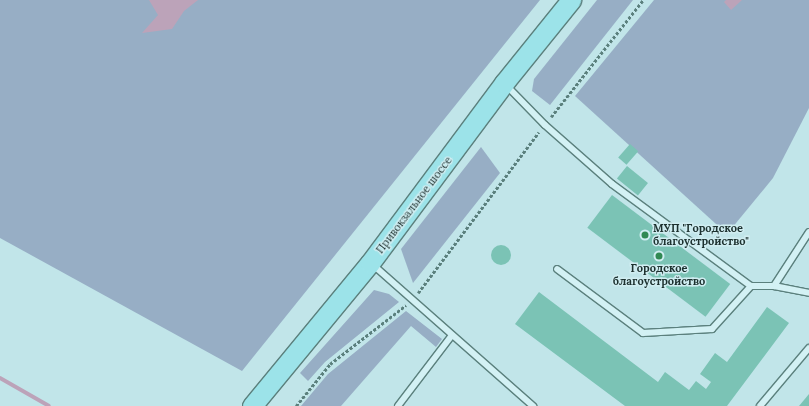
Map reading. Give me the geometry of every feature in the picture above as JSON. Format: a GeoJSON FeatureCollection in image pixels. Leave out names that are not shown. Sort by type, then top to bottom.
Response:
{"type":"FeatureCollection","features":[{"type":"Feature","properties":{"kind":"main road","name":"Привокзальное шоссе"},"geometry":{"type":"LineString","coordinates":[[252,406],[370,263],[504,83],[571,0]]}},
{"type":"Feature","properties":{"kind":"lane"},"geometry":{"type":"LineString","coordinates":[[504,83],[545,125],[612,184],[751,286],[774,286],[809,293]]}},
{"type":"Feature","properties":{"kind":"lane"},"geometry":{"type":"LineString","coordinates":[[774,286],[809,232]]}},
{"type":"Feature","properties":{"kind":"lane"},"geometry":{"type":"LineString","coordinates":[[370,263],[533,406]]}},
{"type":"Feature","properties":{"kind":"lane"},"geometry":{"type":"LineString","coordinates":[[557,270],[643,333],[712,330],[751,286]]}},
{"type":"Feature","properties":{"kind":"lane"},"geometry":{"type":"LineString","coordinates":[[398,406],[452,335]]}},
{"type":"Feature","properties":{"kind":"lane"},"geometry":{"type":"LineString","coordinates":[[760,406],[809,348]]}},
{"type":"Feature","properties":{"kind":"path"},"geometry":{"type":"LineString","coordinates":[[296,406],[330,364],[412,300],[545,125],[643,0]]}},
{"type":"Feature","properties":{"kind":"shaded area"},"geometry":{"type":"Polygon","coordinates":[[[0,0],[540,0],[242,371],[0,238],[0,0]]]}},
{"type":"Feature","properties":{"kind":"shaded area"},"geometry":{"type":"Polygon","coordinates":[[[149,0],[198,0],[184,11],[172,29],[142,33],[158,15],[149,0]]]}},
{"type":"Feature","properties":{"kind":"shaded area"},"geometry":{"type":"Polygon","coordinates":[[[597,0],[633,0],[550,105],[532,91],[534,79],[597,0]]]}},
{"type":"Feature","properties":{"kind":"shaded area"},"geometry":{"type":"Polygon","coordinates":[[[654,0],[809,0],[809,108],[773,178],[727,234],[575,96],[654,0]]]}},
{"type":"Feature","properties":{"kind":"shaded area"},"geometry":{"type":"Polygon","coordinates":[[[726,0],[742,0],[731,10],[724,2],[726,0]]]}},
{"type":"Feature","properties":{"kind":"shaded area"},"geometry":{"type":"Polygon","coordinates":[[[481,147],[500,173],[413,283],[401,249],[481,147]]]}},
{"type":"Feature","properties":{"kind":"shaded area"},"geometry":{"type":"Polygon","coordinates":[[[374,290],[389,294],[399,302],[325,362],[308,381],[300,373],[374,290]]]}},
{"type":"Feature","properties":{"kind":"shaded area"},"geometry":{"type":"Polygon","coordinates":[[[406,311],[442,339],[436,347],[411,326],[341,406],[301,406],[328,374],[406,311]]]}},
{"type":"Feature","properties":{"kind":"building"},"geometry":{"type":"Polygon","coordinates":[[[630,144],[638,151],[626,165],[618,158],[630,144]]]}},
{"type":"Feature","properties":{"kind":"building"},"geometry":{"type":"Polygon","coordinates":[[[627,166],[648,183],[638,195],[617,178],[627,166]]]}},
{"type":"Feature","properties":{"kind":"building","name":"Городское благоустройство"},"geometry":{"type":"Polygon","coordinates":[[[612,195],[730,284],[706,317],[587,228],[612,195]]]}},
{"type":"Feature","properties":{"kind":"building"},"geometry":{"type":"Polygon","coordinates":[[[497,245],[505,245],[511,251],[511,259],[505,265],[497,265],[491,259],[491,251],[497,245]]]}},
{"type":"Feature","properties":{"kind":"building"},"geometry":{"type":"Polygon","coordinates":[[[539,292],[658,382],[665,372],[689,390],[696,381],[706,389],[711,382],[700,374],[715,353],[727,362],[767,307],[789,323],[727,406],[625,406],[515,324],[539,292]]]}},
{"type":"Feature","properties":{"kind":"building"},"geometry":{"type":"Polygon","coordinates":[[[809,394],[809,406],[799,406],[809,394]]]}},
{"type":"Feature","properties":{"kind":"waterway"},"geometry":{"type":"LineString","coordinates":[[0,378],[49,406]]}},
{"type":"Feature","properties":{"kind":"place","name":"МУП \"Городское благоустройство\""},"geometry":{"type":"Point","coordinates":[645,235]}},
{"type":"Feature","properties":{"kind":"place","name":"Городское благоустройство"},"geometry":{"type":"Point","coordinates":[659,256]}}]}
